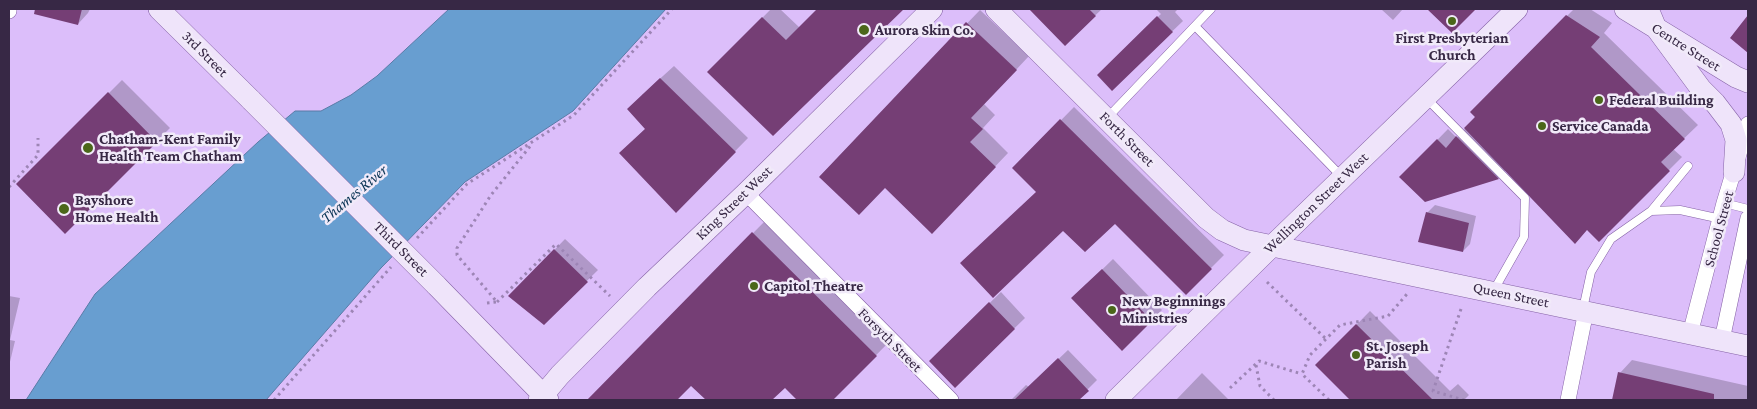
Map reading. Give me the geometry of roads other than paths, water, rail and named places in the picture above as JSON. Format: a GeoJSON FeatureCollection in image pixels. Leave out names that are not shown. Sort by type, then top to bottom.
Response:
{"type":"FeatureCollection","features":[{"type":"Feature","properties":{"kind":"street","name":"3rd Street"},"geometry":{"type":"LineString","coordinates":[[159,9],[251,100]]}},
{"type":"Feature","properties":{"kind":"street","name":"King Street West"},"geometry":{"type":"LineString","coordinates":[[544,399],[560,374],[932,9]]}},
{"type":"Feature","properties":{"kind":"street","name":"Forth Street"},"geometry":{"type":"LineString","coordinates":[[996,9],[1206,218],[1222,230],[1244,240],[1273,245]]}},
{"type":"Feature","properties":{"kind":"street","name":"Wellington Street West"},"geometry":{"type":"LineString","coordinates":[[1116,400],[1517,9]]}},
{"type":"Feature","properties":{"kind":"street","name":"Centre Street"},"geometry":{"type":"LineString","coordinates":[[1625,9],[1652,18],[1736,78],[1748,82]]}},
{"type":"Feature","properties":{"kind":"street"},"geometry":{"type":"LineString","coordinates":[[1652,18],[1701,90],[1716,103],[1731,124],[1736,140],[1734,172]]}},
{"type":"Feature","properties":{"kind":"street","name":"Third Street"},"geometry":{"type":"LineString","coordinates":[[251,100],[436,285],[544,399]]}},
{"type":"Feature","properties":{"kind":"street","name":"School Street"},"geometry":{"type":"LineString","coordinates":[[1690,334],[1724,203],[1748,124]]}},
{"type":"Feature","properties":{"kind":"street","name":"Forsyth Street"},"geometry":{"type":"LineString","coordinates":[[746,193],[951,400]]}},
{"type":"Feature","properties":{"kind":"street","name":"School Street"},"geometry":{"type":"LineString","coordinates":[[1722,340],[1748,218]]}},
{"type":"Feature","properties":{"kind":"street","name":"Queen Street"},"geometry":{"type":"LineString","coordinates":[[1273,245],[1748,346]]}},
{"type":"Feature","properties":{"kind":"street"},"geometry":{"type":"LineString","coordinates":[[1568,400],[1584,311]]}},
{"type":"Feature","properties":{"kind":"lane"},"geometry":{"type":"LineString","coordinates":[[1106,119],[1211,9]]}},
{"type":"Feature","properties":{"kind":"lane"},"geometry":{"type":"LineString","coordinates":[[1195,26],[1343,178]]}},
{"type":"Feature","properties":{"kind":"lane"},"geometry":{"type":"LineString","coordinates":[[1425,98],[1525,198],[1524,236],[1494,292]]}},
{"type":"Feature","properties":{"kind":"lane"},"geometry":{"type":"LineString","coordinates":[[1584,311],[1591,272],[1611,239],[1651,211],[1688,166]]}},
{"type":"Feature","properties":{"kind":"lane"},"geometry":{"type":"LineString","coordinates":[[1724,203],[1748,210]]}},
{"type":"Feature","properties":{"kind":"lane"},"geometry":{"type":"LineString","coordinates":[[1651,211],[1680,210],[1721,219]]}},
{"type":"Feature","properties":{"kind":"water","name":"Thames River"},"geometry":{"type":"Polygon","coordinates":[[[449,9],[666,9],[573,111],[465,182],[381,268],[266,400],[26,400],[95,294],[258,142],[295,111],[321,111],[351,95],[377,76],[449,9]]]}},
{"type":"Feature","properties":{"kind":"place","name":"First Presbyterian Church"},"geometry":{"type":"Point","coordinates":[1452,21]}},
{"type":"Feature","properties":{"kind":"place","name":"Aurora Skin Co."},"geometry":{"type":"Point","coordinates":[864,30]}},
{"type":"Feature","properties":{"kind":"place","name":"Federal Building"},"geometry":{"type":"Point","coordinates":[1599,100]}},
{"type":"Feature","properties":{"kind":"place","name":"Service Canada"},"geometry":{"type":"Point","coordinates":[1542,126]}},
{"type":"Feature","properties":{"kind":"place","name":"Chatham-Kent Family Health Team Chatham"},"geometry":{"type":"Point","coordinates":[88,148]}},
{"type":"Feature","properties":{"kind":"place","name":"Bayshore Home Health"},"geometry":{"type":"Point","coordinates":[64,209]}},
{"type":"Feature","properties":{"kind":"place","name":"Capitol Theatre"},"geometry":{"type":"Point","coordinates":[754,286]}},
{"type":"Feature","properties":{"kind":"place","name":"New Beginnings Ministries"},"geometry":{"type":"Point","coordinates":[1112,310]}},
{"type":"Feature","properties":{"kind":"place","name":"St. Joseph Parish"},"geometry":{"type":"Point","coordinates":[1356,355]}}]}
